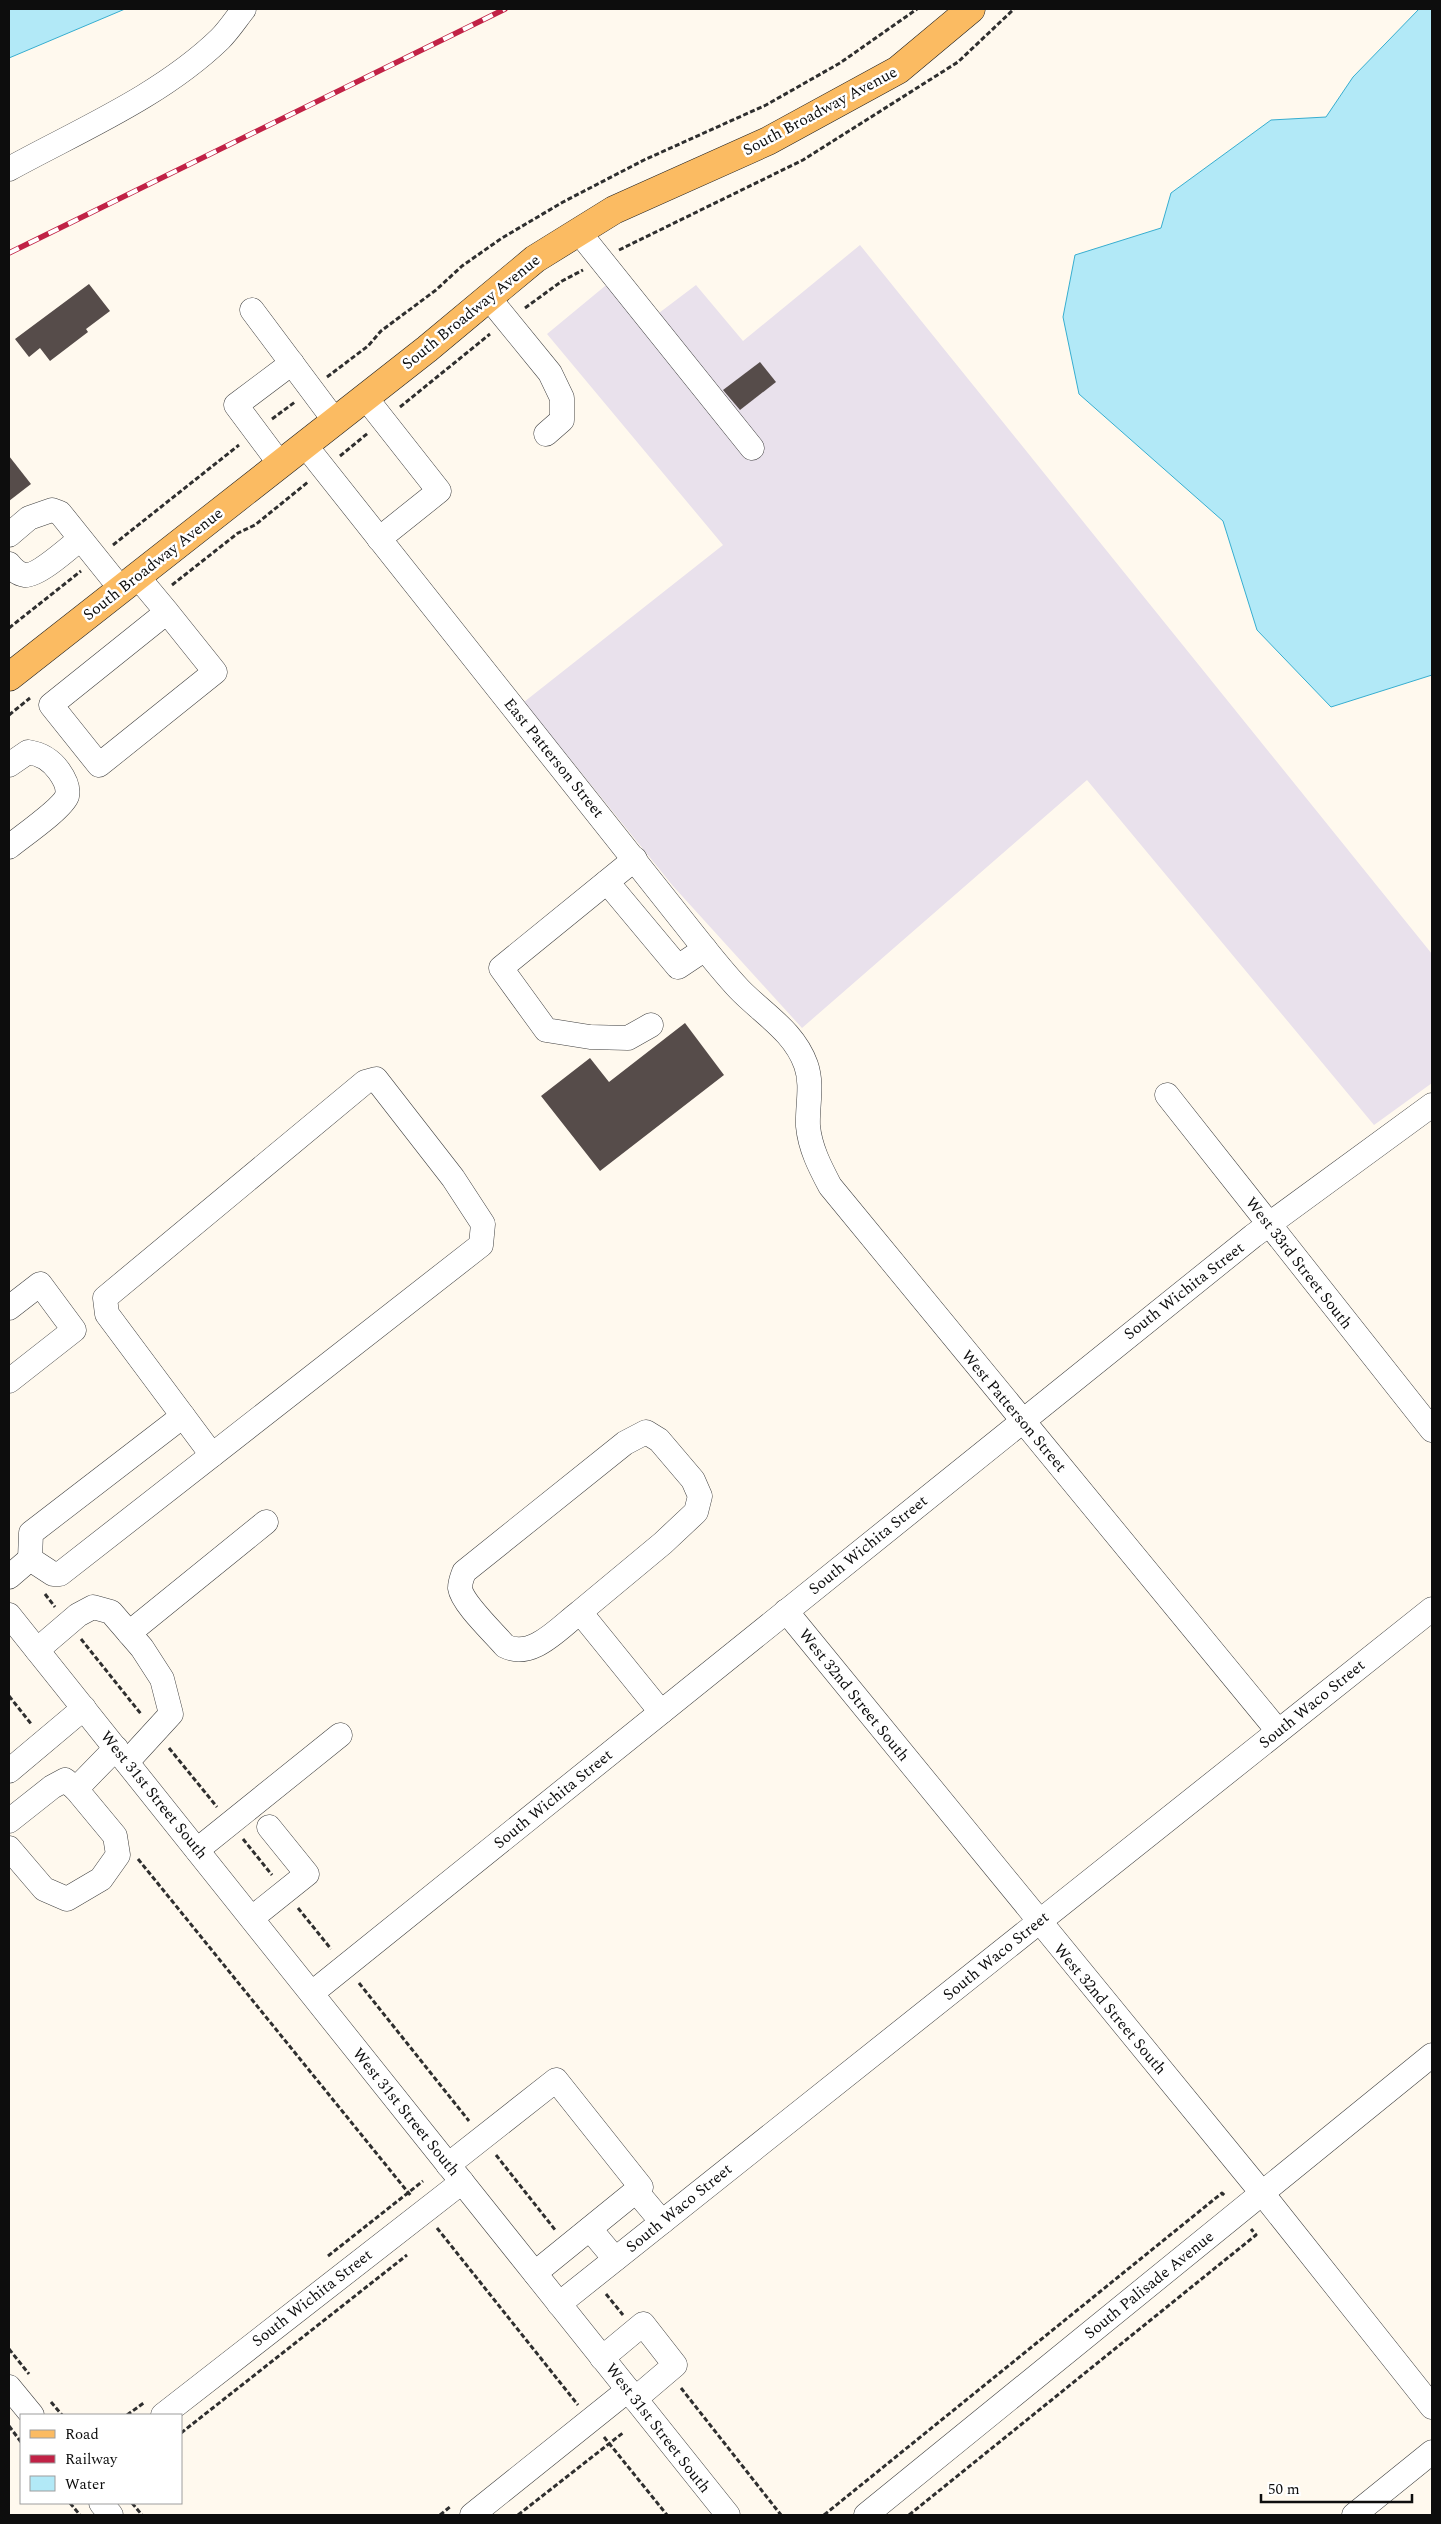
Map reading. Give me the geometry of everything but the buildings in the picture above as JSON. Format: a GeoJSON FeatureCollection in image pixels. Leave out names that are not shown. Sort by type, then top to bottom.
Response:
{"type":"FeatureCollection","features":[{"type":"Feature","properties":{"kind":"main road","name":"South Broadway Avenue"},"geometry":{"type":"LineString","coordinates":[[9,676],[305,445],[529,264],[578,231],[614,210],[768,141],[898,70],[971,9]]}},
{"type":"Feature","properties":{"kind":"street"},"geometry":{"type":"LineString","coordinates":[[9,169],[120,109],[180,73],[221,38],[244,9]]}},
{"type":"Feature","properties":{"kind":"street"},"geometry":{"type":"LineString","coordinates":[[578,231],[752,448]]}},
{"type":"Feature","properties":{"kind":"street"},"geometry":{"type":"LineString","coordinates":[[488,297],[550,373],[562,398],[562,420],[546,434]]}},
{"type":"Feature","properties":{"kind":"street"},"geometry":{"type":"LineString","coordinates":[[252,310],[334,421]]}},
{"type":"Feature","properties":{"kind":"street"},"geometry":{"type":"LineString","coordinates":[[280,464],[236,405],[292,363]]}},
{"type":"Feature","properties":{"kind":"street"},"geometry":{"type":"LineString","coordinates":[[365,397],[439,491],[379,539]]}},
{"type":"Feature","properties":{"kind":"street","name":"East Patterson Street"},"geometry":{"type":"LineString","coordinates":[[305,445],[705,949],[740,990],[782,1026],[799,1051],[806,1066]]}},
{"type":"Feature","properties":{"kind":"street"},"geometry":{"type":"LineString","coordinates":[[9,535],[28,518],[52,510],[60,513],[80,539],[129,583],[167,612],[215,672],[99,765],[51,705],[167,612]]}},
{"type":"Feature","properties":{"kind":"street"},"geometry":{"type":"LineString","coordinates":[[9,564],[14,571],[25,575],[37,571],[80,539]]}},
{"type":"Feature","properties":{"kind":"street"},"geometry":{"type":"LineString","coordinates":[[9,765],[28,752],[39,754],[50,761],[59,772],[66,783],[67,796],[61,805],[9,847]]}},
{"type":"Feature","properties":{"kind":"street"},"geometry":{"type":"LineString","coordinates":[[635,859],[500,968],[546,1030],[590,1037],[628,1038],[651,1025]]}},
{"type":"Feature","properties":{"kind":"street"},"geometry":{"type":"LineString","coordinates":[[607,882],[678,967],[705,949]]}},
{"type":"Feature","properties":{"kind":"street","name":"West Patterson Street"},"geometry":{"type":"LineString","coordinates":[[806,1066],[809,1082],[811,1142],[818,1164],[830,1186],[1278,1731]]}},
{"type":"Feature","properties":{"kind":"street"},"geometry":{"type":"LineString","coordinates":[[183,1416],[31,1533],[20,1567],[60,1574],[481,1245],[483,1224],[453,1178],[376,1079],[365,1082],[105,1298],[107,1314],[183,1416],[212,1455]]}},
{"type":"Feature","properties":{"kind":"street","name":"West 33rd Street South"},"geometry":{"type":"LineString","coordinates":[[1166,1096],[1432,1430]]}},
{"type":"Feature","properties":{"kind":"street","name":"South Wichita Street"},"geometry":{"type":"LineString","coordinates":[[312,1993],[1022,1419],[1269,1224],[1432,1105]]}},
{"type":"Feature","properties":{"kind":"street"},"geometry":{"type":"LineString","coordinates":[[9,1308],[40,1284],[74,1330],[9,1382]]}},
{"type":"Feature","properties":{"kind":"street"},"geometry":{"type":"LineString","coordinates":[[646,1432],[658,1440],[692,1480],[700,1496],[696,1512],[663,1543],[580,1612],[540,1643],[521,1650],[512,1650],[505,1646],[466,1600],[460,1590],[460,1580],[464,1572],[625,1442],[646,1432]]}},
{"type":"Feature","properties":{"kind":"street"},"geometry":{"type":"LineString","coordinates":[[129,1633],[266,1522]]}},
{"type":"Feature","properties":{"kind":"street"},"geometry":{"type":"LineString","coordinates":[[37,1650],[78,1615],[93,1607],[111,1612],[142,1648],[162,1679],[171,1714],[155,1731],[76,1789]]}},
{"type":"Feature","properties":{"kind":"street","name":"South Waco Street"},"geometry":{"type":"LineString","coordinates":[[559,2304],[1432,1609]]}},
{"type":"Feature","properties":{"kind":"street","name":"West 32nd Street South"},"geometry":{"type":"LineString","coordinates":[[786,1611],[1038,1922],[1262,2193],[1432,2407]]}},
{"type":"Feature","properties":{"kind":"street"},"geometry":{"type":"LineString","coordinates":[[580,1612],[661,1712]]}},
{"type":"Feature","properties":{"kind":"street","name":"West 31st Street South"},"geometry":{"type":"LineString","coordinates":[[9,1615],[728,2515]]}},
{"type":"Feature","properties":{"kind":"street"},"geometry":{"type":"LineString","coordinates":[[9,1771],[84,1708]]}},
{"type":"Feature","properties":{"kind":"street"},"geometry":{"type":"LineString","coordinates":[[197,1850],[340,1735]]}},
{"type":"Feature","properties":{"kind":"street"},"geometry":{"type":"LineString","coordinates":[[9,1821],[52,1787],[65,1780],[76,1789],[115,1836],[118,1855],[101,1880],[67,1899],[44,1889],[9,1848]]}},
{"type":"Feature","properties":{"kind":"street"},"geometry":{"type":"LineString","coordinates":[[252,1918],[307,1874],[269,1827]]}},
{"type":"Feature","properties":{"kind":"street","name":"South Palisade Avenue"},"geometry":{"type":"LineString","coordinates":[[866,2515],[1432,2055]]}},
{"type":"Feature","properties":{"kind":"street","name":"South Wichita Street"},"geometry":{"type":"LineString","coordinates":[[164,2414],[423,2212],[482,2138],[556,2080],[641,2188],[636,2191]]}},
{"type":"Feature","properties":{"kind":"street"},"geometry":{"type":"LineString","coordinates":[[535,2273],[636,2191],[662,2222]]}},
{"type":"Feature","properties":{"kind":"street"},"geometry":{"type":"LineString","coordinates":[[590,2229],[615,2259]]}},
{"type":"Feature","properties":{"kind":"street"},"geometry":{"type":"LineString","coordinates":[[472,2515],[591,2420],[668,2372],[675,2365],[643,2324],[602,2358]]}},
{"type":"Feature","properties":{"kind":"street"},"geometry":{"type":"LineString","coordinates":[[9,2387],[31,2414]]}},
{"type":"Feature","properties":{"kind":"street"},"geometry":{"type":"LineString","coordinates":[[1354,2515],[1432,2452]]}},
{"type":"Feature","properties":{"kind":"street"},"geometry":{"type":"LineString","coordinates":[[103,2504],[112,2515]]}},
{"type":"Feature","properties":{"kind":"path"},"geometry":{"type":"LineString","coordinates":[[20,1567],[68,1623],[345,1966],[568,2246]]}},
{"type":"Feature","properties":{"kind":"path"},"geometry":{"type":"LineString","coordinates":[[9,1696],[45,1741]]}},
{"type":"Feature","properties":{"kind":"path"},"geometry":{"type":"LineString","coordinates":[[132,1851],[667,2515]]}},
{"type":"Feature","properties":{"kind":"path"},"geometry":{"type":"LineString","coordinates":[[431,2237],[444,2226]]}},
{"type":"Feature","properties":{"kind":"path"},"geometry":{"type":"LineString","coordinates":[[182,2432],[415,2249]]}},
{"type":"Feature","properties":{"kind":"path"},"geometry":{"type":"LineString","coordinates":[[593,2277],[635,2331]]}},
{"type":"Feature","properties":{"kind":"path"},"geometry":{"type":"LineString","coordinates":[[668,2372],[782,2515]]}},
{"type":"Feature","properties":{"kind":"path"},"geometry":{"type":"LineString","coordinates":[[9,2426],[20,2441]]}},
{"type":"Feature","properties":{"kind":"path"},"geometry":{"type":"LineString","coordinates":[[518,2515],[624,2432]]}},
{"type":"Feature","properties":{"kind":"path"},"geometry":{"type":"LineString","coordinates":[[71,2504],[80,2515]]}},
{"type":"Feature","properties":{"kind":"path"},"geometry":{"type":"LineString","coordinates":[[133,2504],[142,2515]]}},
{"type":"Feature","properties":{"kind":"shaded area"},"geometry":{"type":"Polygon","coordinates":[[[860,245],[1432,954],[1432,1083],[1374,1125],[1087,780],[802,1028],[673,886],[524,702],[723,545],[547,334],[622,272],[655,316],[696,285],[743,341],[860,245]]]}},
{"type":"Feature","properties":{"kind":"water"},"geometry":{"type":"Polygon","coordinates":[[[9,9],[125,9],[9,58],[9,9]]]}},
{"type":"Feature","properties":{"kind":"water"},"geometry":{"type":"Polygon","coordinates":[[[1419,9],[1432,9],[1432,675],[1331,707],[1257,630],[1223,521],[1079,394],[1063,317],[1075,255],[1161,228],[1171,193],[1271,120],[1326,117],[1353,77],[1419,9]]]}},
{"type":"Feature","properties":{"kind":"railway"},"geometry":{"type":"LineString","coordinates":[[9,253],[505,9]]}}]}
